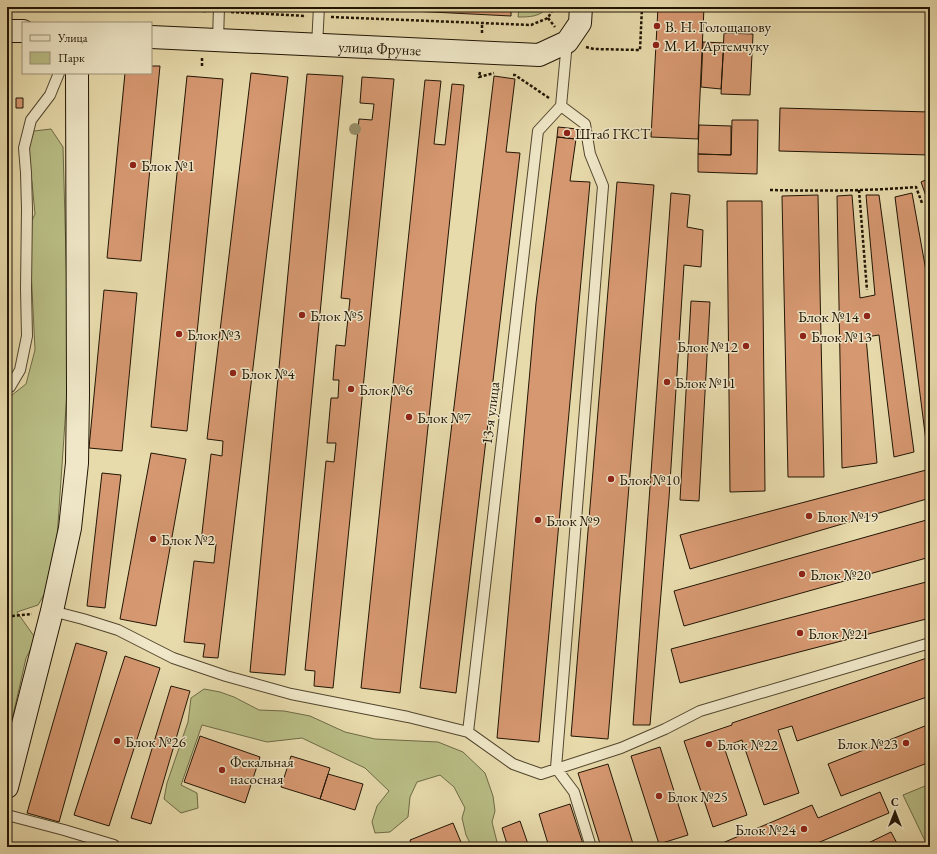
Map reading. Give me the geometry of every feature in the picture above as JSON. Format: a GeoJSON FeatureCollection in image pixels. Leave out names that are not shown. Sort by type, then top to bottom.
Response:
{"type":"FeatureCollection","features":[{"type":"Feature","properties":{"kind":"street"},"geometry":{"type":"LineString","coordinates":[[567,42],[580,23],[581,7]]}},
{"type":"Feature","properties":{"kind":"street"},"geometry":{"type":"LineString","coordinates":[[7,31],[22,31]]}},
{"type":"Feature","properties":{"kind":"street","name":"улица Фрунзе"},"geometry":{"type":"LineString","coordinates":[[152,37],[539,55],[567,42]]}},
{"type":"Feature","properties":{"kind":"street"},"geometry":{"type":"LineString","coordinates":[[7,787],[52,611],[70,528],[77,463],[77,74]]}},
{"type":"Feature","properties":{"kind":"lane"},"geometry":{"type":"LineString","coordinates":[[218,40],[219,7]]}},
{"type":"Feature","properties":{"kind":"lane"},"geometry":{"type":"LineString","coordinates":[[317,45],[319,7]]}},
{"type":"Feature","properties":{"kind":"lane"},"geometry":{"type":"LineString","coordinates":[[567,42],[561,106],[585,124],[590,154],[603,186],[556,768],[574,792],[591,847]]}},
{"type":"Feature","properties":{"kind":"lane"},"geometry":{"type":"LineString","coordinates":[[7,388],[10,387],[20,370],[28,336],[26,289],[28,209],[24,148],[31,120],[50,95],[59,74]]}},
{"type":"Feature","properties":{"kind":"lane","name":"13-я улица"},"geometry":{"type":"LineString","coordinates":[[468,732],[538,131],[561,106]]}},
{"type":"Feature","properties":{"kind":"lane"},"geometry":{"type":"LineString","coordinates":[[52,611],[118,630],[172,658],[226,676],[291,694],[468,732],[513,764],[541,774],[621,748],[665,729],[700,711],[930,643]]}},
{"type":"Feature","properties":{"kind":"lane"},"geometry":{"type":"LineString","coordinates":[[7,815],[114,845]]}},
{"type":"Feature","properties":{"kind":"path"},"geometry":{"type":"LineString","coordinates":[[531,25],[548,18],[554,7]]}},
{"type":"Feature","properties":{"kind":"path"},"geometry":{"type":"LineString","coordinates":[[594,49],[640,50],[642,7]]}},
{"type":"Feature","properties":{"kind":"path"},"geometry":{"type":"LineString","coordinates":[[479,77],[495,73]]}},
{"type":"Feature","properties":{"kind":"path"},"geometry":{"type":"LineString","coordinates":[[508,74],[515,75],[561,106]]}},
{"type":"Feature","properties":{"kind":"path"},"geometry":{"type":"LineString","coordinates":[[770,190],[886,190],[916,187],[922,203]]}},
{"type":"Feature","properties":{"kind":"path"},"geometry":{"type":"LineString","coordinates":[[859,190],[867,290]]}},
{"type":"Feature","properties":{"kind":"green space"},"geometry":{"type":"Polygon","coordinates":[[[519,7],[547,7],[538,15],[518,17],[519,7]]]}},
{"type":"Feature","properties":{"kind":"green space"},"geometry":{"type":"Polygon","coordinates":[[[51,129],[63,147],[69,363],[56,553],[49,586],[38,605],[17,612],[36,639],[26,658],[7,740],[7,399],[26,384],[35,350],[31,269],[26,233],[35,214],[27,153],[34,131],[51,129]]]}},
{"type":"Feature","properties":{"kind":"green space"},"geometry":{"type":"Polygon","coordinates":[[[204,689],[220,692],[234,697],[259,710],[284,711],[310,716],[345,732],[375,739],[438,742],[463,752],[485,773],[493,796],[495,811],[492,822],[498,846],[472,847],[466,835],[462,818],[465,808],[454,787],[440,775],[417,782],[410,797],[408,817],[390,832],[375,833],[372,822],[377,806],[389,791],[365,768],[302,738],[267,742],[202,725],[181,785],[197,793],[198,808],[181,813],[164,799],[167,783],[188,722],[191,698],[204,689]]]}},
{"type":"Feature","properties":{"kind":"green space"},"geometry":{"type":"Polygon","coordinates":[[[930,784],[930,847],[928,847],[903,795],[930,784]]]}},
{"type":"Feature","properties":{"kind":"building"},"geometry":{"type":"Polygon","coordinates":[[[332,7],[511,7],[511,16],[332,7]]]}},
{"type":"Feature","properties":{"kind":"building"},"geometry":{"type":"Polygon","coordinates":[[[658,7],[704,7],[698,139],[651,137],[658,7]]]}},
{"type":"Feature","properties":{"kind":"building"},"geometry":{"type":"Polygon","coordinates":[[[724,33],[753,34],[750,95],[721,94],[724,33]]]}},
{"type":"Feature","properties":{"kind":"building"},"geometry":{"type":"Polygon","coordinates":[[[703,42],[724,43],[721,89],[701,87],[703,42]]]}},
{"type":"Feature","properties":{"kind":"building","name":"Блок №1"},"geometry":{"type":"Polygon","coordinates":[[[152,66],[160,66],[141,261],[107,258],[125,74],[152,74],[152,66]]]}},
{"type":"Feature","properties":{"kind":"building","name":"Блок №4"},"geometry":{"type":"Polygon","coordinates":[[[251,73],[288,77],[218,658],[203,657],[205,644],[184,642],[194,561],[214,563],[216,544],[201,542],[211,454],[222,456],[223,441],[207,439],[251,73]]]}},
{"type":"Feature","properties":{"kind":"building","name":"Блок №5"},"geometry":{"type":"Polygon","coordinates":[[[307,74],[343,76],[285,675],[250,672],[307,74]]]}},
{"type":"Feature","properties":{"kind":"building","name":"Блок №3"},"geometry":{"type":"Polygon","coordinates":[[[187,76],[223,79],[187,431],[151,427],[187,76]]]}},
{"type":"Feature","properties":{"kind":"building"},"geometry":{"type":"Polygon","coordinates":[[[494,76],[515,79],[506,152],[520,153],[456,693],[420,688],[494,76]]]}},
{"type":"Feature","properties":{"kind":"building","name":"Блок №6"},"geometry":{"type":"Polygon","coordinates":[[[362,77],[394,79],[333,688],[314,686],[315,671],[305,670],[326,461],[334,462],[336,443],[327,443],[331,398],[338,398],[339,380],[333,380],[336,345],[345,346],[350,299],[341,298],[359,119],[372,120],[374,104],[360,103],[362,77]]]}},
{"type":"Feature","properties":{"kind":"building","name":"Блок №7"},"geometry":{"type":"Polygon","coordinates":[[[425,80],[441,81],[434,144],[445,145],[452,84],[464,85],[400,693],[361,688],[425,80]]]}},
{"type":"Feature","properties":{"kind":"building"},"geometry":{"type":"Polygon","coordinates":[[[16,98],[23,98],[23,108],[16,108],[16,98]]]}},
{"type":"Feature","properties":{"kind":"building"},"geometry":{"type":"Polygon","coordinates":[[[780,108],[930,112],[930,155],[779,151],[780,108]]]}},
{"type":"Feature","properties":{"kind":"building"},"geometry":{"type":"Polygon","coordinates":[[[732,120],[758,120],[757,174],[698,172],[698,154],[731,155],[732,120]]]}},
{"type":"Feature","properties":{"kind":"building"},"geometry":{"type":"Polygon","coordinates":[[[699,125],[731,126],[731,155],[698,154],[699,125]]]}},
{"type":"Feature","properties":{"kind":"building","name":"Штаб ГКСТ"},"geometry":{"type":"Polygon","coordinates":[[[558,127],[577,129],[576,139],[557,137],[558,127]]]}},
{"type":"Feature","properties":{"kind":"building","name":"Блок №9"},"geometry":{"type":"Polygon","coordinates":[[[557,137],[576,139],[570,181],[590,182],[539,742],[497,738],[536,303],[557,137]]]}},
{"type":"Feature","properties":{"kind":"building"},"geometry":{"type":"Polygon","coordinates":[[[930,178],[930,195],[926,196],[921,182],[930,178]]]}},
{"type":"Feature","properties":{"kind":"building","name":"Блок №10"},"geometry":{"type":"Polygon","coordinates":[[[617,182],[654,185],[608,739],[571,736],[617,182]]]}},
{"type":"Feature","properties":{"kind":"building","name":"Блок №11"},"geometry":{"type":"Polygon","coordinates":[[[671,193],[690,195],[687,227],[703,230],[701,267],[684,265],[669,498],[650,725],[633,725],[671,193]]]}},
{"type":"Feature","properties":{"kind":"building"},"geometry":{"type":"Polygon","coordinates":[[[912,193],[930,293],[930,448],[927,449],[895,197],[912,193]]]}},
{"type":"Feature","properties":{"kind":"building","name":"Блок №13"},"geometry":{"type":"Polygon","coordinates":[[[818,195],[824,477],[788,477],[782,196],[818,195]]]}},
{"type":"Feature","properties":{"kind":"building","name":"Блок №14"},"geometry":{"type":"Polygon","coordinates":[[[852,195],[860,298],[875,295],[866,195],[879,195],[914,452],[894,457],[879,335],[866,337],[877,463],[842,468],[837,196],[852,195]]]}},
{"type":"Feature","properties":{"kind":"building","name":"Блок №12"},"geometry":{"type":"Polygon","coordinates":[[[727,201],[762,201],[765,491],[730,492],[727,201]]]}},
{"type":"Feature","properties":{"kind":"building"},"geometry":{"type":"Polygon","coordinates":[[[104,290],[137,293],[122,451],[89,448],[104,290]]]}},
{"type":"Feature","properties":{"kind":"building","name":"Блок №11"},"geometry":{"type":"Polygon","coordinates":[[[691,301],[710,302],[699,501],[680,500],[691,301]]]}},
{"type":"Feature","properties":{"kind":"building","name":"Блок №2"},"geometry":{"type":"Polygon","coordinates":[[[151,453],[186,459],[156,626],[120,619],[151,453]]]}},
{"type":"Feature","properties":{"kind":"building","name":"Блок №19"},"geometry":{"type":"Polygon","coordinates":[[[930,469],[930,498],[690,569],[680,535],[930,469]]]}},
{"type":"Feature","properties":{"kind":"building"},"geometry":{"type":"Polygon","coordinates":[[[102,473],[121,475],[105,608],[87,606],[102,473]]]}},
{"type":"Feature","properties":{"kind":"building","name":"Блок №20"},"geometry":{"type":"Polygon","coordinates":[[[930,519],[930,557],[684,626],[674,591],[930,519]]]}},
{"type":"Feature","properties":{"kind":"building","name":"Блок №21"},"geometry":{"type":"Polygon","coordinates":[[[930,581],[930,618],[680,683],[671,649],[930,581]]]}},
{"type":"Feature","properties":{"kind":"building","name":"Блок №26"},"geometry":{"type":"Polygon","coordinates":[[[76,643],[107,652],[59,822],[27,813],[76,643]]]}},
{"type":"Feature","properties":{"kind":"building","name":"Блок №26"},"geometry":{"type":"Polygon","coordinates":[[[125,656],[160,668],[109,826],[74,815],[125,656]]]}},
{"type":"Feature","properties":{"kind":"building","name":"Блок №22"},"geometry":{"type":"Polygon","coordinates":[[[930,657],[930,696],[797,741],[792,726],[778,730],[799,793],[764,805],[742,740],[724,747],[747,815],[713,827],[684,741],[732,725],[732,723],[930,657]]]}},
{"type":"Feature","properties":{"kind":"building","name":"Блок №26"},"geometry":{"type":"Polygon","coordinates":[[[171,686],[190,691],[151,824],[131,818],[171,686]]]}},
{"type":"Feature","properties":{"kind":"building","name":"Блок №23"},"geometry":{"type":"Polygon","coordinates":[[[930,724],[930,762],[841,796],[828,764],[930,724]]]}},
{"type":"Feature","properties":{"kind":"building","name":"Фекальная насосная"},"geometry":{"type":"Polygon","coordinates":[[[200,736],[260,757],[245,803],[184,782],[200,736]]]}},
{"type":"Feature","properties":{"kind":"building","name":"Блок №25"},"geometry":{"type":"Polygon","coordinates":[[[660,747],[688,835],[659,844],[631,756],[660,747]]]}},
{"type":"Feature","properties":{"kind":"building"},"geometry":{"type":"Polygon","coordinates":[[[291,756],[330,768],[320,799],[281,787],[291,756]]]}},
{"type":"Feature","properties":{"kind":"building","name":"Блок №25"},"geometry":{"type":"Polygon","coordinates":[[[608,764],[634,847],[601,847],[578,773],[608,764]]]}},
{"type":"Feature","properties":{"kind":"building"},"geometry":{"type":"Polygon","coordinates":[[[328,774],[363,784],[355,810],[320,799],[328,774]]]}},
{"type":"Feature","properties":{"kind":"building","name":"Блок №24"},"geometry":{"type":"Polygon","coordinates":[[[880,792],[889,813],[808,847],[713,847],[812,805],[818,818],[880,792]]]}},
{"type":"Feature","properties":{"kind":"building"},"geometry":{"type":"Polygon","coordinates":[[[570,804],[584,847],[549,847],[539,814],[570,804]]]}},
{"type":"Feature","properties":{"kind":"building"},"geometry":{"type":"Polygon","coordinates":[[[520,821],[529,847],[508,847],[502,828],[520,821]]]}},
{"type":"Feature","properties":{"kind":"building"},"geometry":{"type":"Polygon","coordinates":[[[453,823],[463,847],[412,847],[410,840],[453,823]]]}},
{"type":"Feature","properties":{"kind":"building"},"geometry":{"type":"Polygon","coordinates":[[[891,832],[899,847],[860,847],[891,832]]]}},
{"type":"Feature","properties":{"kind":"place","name":"В. Н. Голощапову"},"geometry":{"type":"Point","coordinates":[657,26]}},
{"type":"Feature","properties":{"kind":"place","name":"М. И. Артемчуку"},"geometry":{"type":"Point","coordinates":[656,45]}},
{"type":"Feature","properties":{"kind":"place","name":"Штаб ГКСТ"},"geometry":{"type":"Point","coordinates":[567,133]}},
{"type":"Feature","properties":{"kind":"place","name":"Блок №1"},"geometry":{"type":"Point","coordinates":[133,165]}},
{"type":"Feature","properties":{"kind":"place","name":"Блок №5"},"geometry":{"type":"Point","coordinates":[302,315]}},
{"type":"Feature","properties":{"kind":"place","name":"Блок №14"},"geometry":{"type":"Point","coordinates":[867,316]}},
{"type":"Feature","properties":{"kind":"place","name":"Блок №3"},"geometry":{"type":"Point","coordinates":[179,334]}},
{"type":"Feature","properties":{"kind":"place","name":"Блок №13"},"geometry":{"type":"Point","coordinates":[803,336]}},
{"type":"Feature","properties":{"kind":"place","name":"Блок №12"},"geometry":{"type":"Point","coordinates":[746,346]}},
{"type":"Feature","properties":{"kind":"place","name":"Блок №4"},"geometry":{"type":"Point","coordinates":[233,373]}},
{"type":"Feature","properties":{"kind":"place","name":"Блок №11"},"geometry":{"type":"Point","coordinates":[667,382]}},
{"type":"Feature","properties":{"kind":"place","name":"Блок №6"},"geometry":{"type":"Point","coordinates":[351,389]}},
{"type":"Feature","properties":{"kind":"place","name":"Блок №7"},"geometry":{"type":"Point","coordinates":[409,417]}},
{"type":"Feature","properties":{"kind":"place","name":"Блок №10"},"geometry":{"type":"Point","coordinates":[611,479]}},
{"type":"Feature","properties":{"kind":"place","name":"Блок №19"},"geometry":{"type":"Point","coordinates":[809,516]}},
{"type":"Feature","properties":{"kind":"place","name":"Блок №9"},"geometry":{"type":"Point","coordinates":[538,520]}},
{"type":"Feature","properties":{"kind":"place","name":"Блок №2"},"geometry":{"type":"Point","coordinates":[153,539]}},
{"type":"Feature","properties":{"kind":"place","name":"Блок №20"},"geometry":{"type":"Point","coordinates":[802,574]}},
{"type":"Feature","properties":{"kind":"place","name":"Блок №21"},"geometry":{"type":"Point","coordinates":[800,633]}},
{"type":"Feature","properties":{"kind":"place","name":"Блок №26"},"geometry":{"type":"Point","coordinates":[117,741]}},
{"type":"Feature","properties":{"kind":"place","name":"Блок №23"},"geometry":{"type":"Point","coordinates":[906,743]}},
{"type":"Feature","properties":{"kind":"place","name":"Блок №22"},"geometry":{"type":"Point","coordinates":[709,744]}},
{"type":"Feature","properties":{"kind":"place","name":"Фекальная насосная"},"geometry":{"type":"Point","coordinates":[222,770]}},
{"type":"Feature","properties":{"kind":"place","name":"Блок №25"},"geometry":{"type":"Point","coordinates":[659,796]}},
{"type":"Feature","properties":{"kind":"place","name":"Блок №24"},"geometry":{"type":"Point","coordinates":[804,829]}}]}
